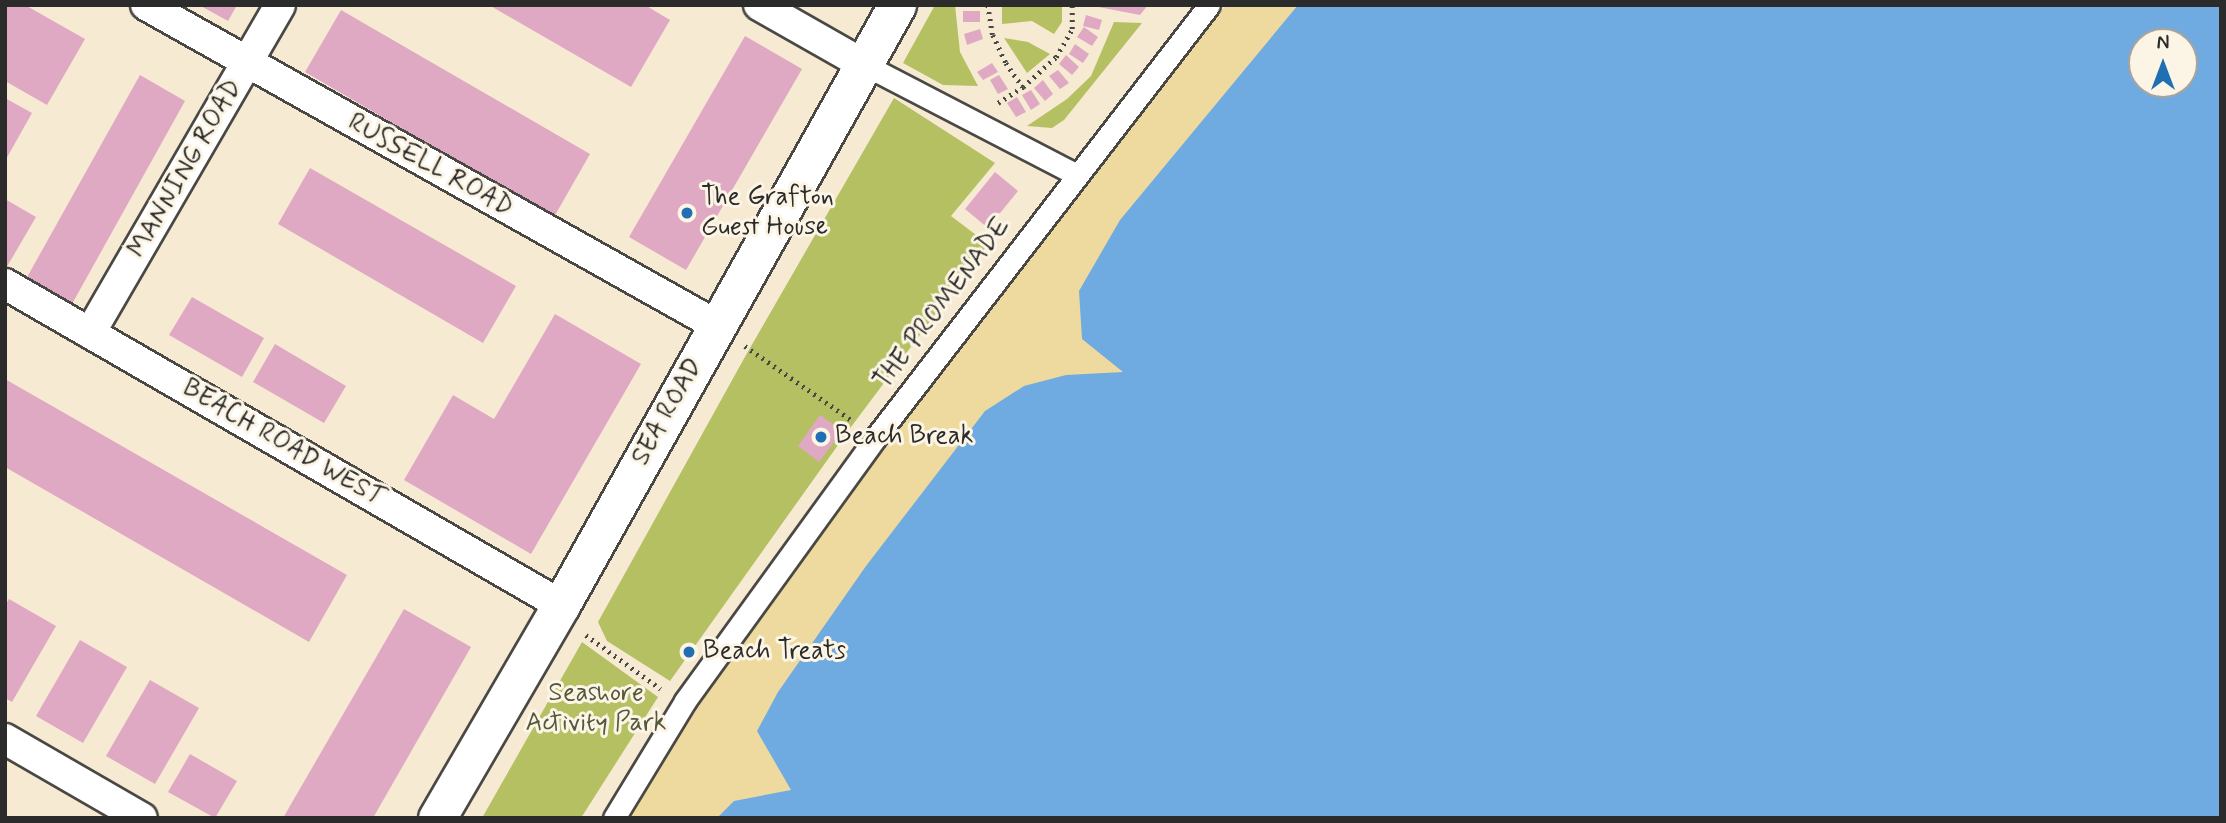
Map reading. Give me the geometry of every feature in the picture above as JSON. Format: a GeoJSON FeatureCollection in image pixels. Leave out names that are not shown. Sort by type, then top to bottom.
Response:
{"type":"FeatureCollection","features":[{"type":"Feature","properties":{"kind":"street","name":"RUSSELL ROAD"},"geometry":{"type":"LineString","coordinates":[[146,5],[716,325]]}},
{"type":"Feature","properties":{"kind":"street","name":"MANNING ROAD"},"geometry":{"type":"LineString","coordinates":[[90,333],[281,5]]}},
{"type":"Feature","properties":{"kind":"street"},"geometry":{"type":"LineString","coordinates":[[759,5],[863,64],[1077,175]]}},
{"type":"Feature","properties":{"kind":"street","name":"SEA ROAD"},"geometry":{"type":"LineString","coordinates":[[437,818],[561,605],[897,5]]}},
{"type":"Feature","properties":{"kind":"street","name":"THE PROMENADE"},"geometry":{"type":"LineString","coordinates":[[614,818],[685,701],[876,437],[1209,5]]}},
{"type":"Feature","properties":{"kind":"street","name":"BEACH ROAD WEST"},"geometry":{"type":"LineString","coordinates":[[5,284],[561,605]]}},
{"type":"Feature","properties":{"kind":"street"},"geometry":{"type":"LineString","coordinates":[[5,739],[142,818]]}},
{"type":"Feature","properties":{"kind":"path"},"geometry":{"type":"LineString","coordinates":[[988,5],[993,35],[1006,63],[1023,87]]}},
{"type":"Feature","properties":{"kind":"path"},"geometry":{"type":"LineString","coordinates":[[971,120],[1023,87],[1056,57],[1072,29],[1072,5]]}},
{"type":"Feature","properties":{"kind":"path"},"geometry":{"type":"LineString","coordinates":[[716,325],[876,437]]}},
{"type":"Feature","properties":{"kind":"path"},"geometry":{"type":"LineString","coordinates":[[561,605],[588,637],[661,689],[685,701]]}},
{"type":"Feature","properties":{"kind":"green space"},"geometry":{"type":"Polygon","coordinates":[[[935,5],[955,5],[960,52],[978,86],[943,85],[903,63],[935,5]]]}},
{"type":"Feature","properties":{"kind":"green space"},"geometry":{"type":"Polygon","coordinates":[[[1002,5],[1062,5],[1062,22],[1054,34],[1032,21],[1002,24],[1002,5]]]}},
{"type":"Feature","properties":{"kind":"green space"},"geometry":{"type":"Polygon","coordinates":[[[1114,22],[1142,23],[1064,120],[1052,128],[1027,126],[1067,99],[1091,76],[1114,22]]]}},
{"type":"Feature","properties":{"kind":"green space"},"geometry":{"type":"Polygon","coordinates":[[[1004,38],[1028,42],[1050,54],[1027,73],[1004,38]]]}},
{"type":"Feature","properties":{"kind":"green space"},"geometry":{"type":"Polygon","coordinates":[[[894,98],[995,163],[951,216],[988,244],[848,431],[670,681],[607,641],[598,622],[746,355],[894,98]]]}},
{"type":"Feature","properties":{"kind":"green space","name":"Seashore Activity Park"},"geometry":{"type":"Polygon","coordinates":[[[582,642],[658,697],[581,818],[482,818],[582,642]]]}},
{"type":"Feature","properties":{"kind":"sand"},"geometry":{"type":"Polygon","coordinates":[[[1226,5],[1679,5],[1062,818],[623,818],[682,728],[926,388],[1077,187],[1226,5]]]}},
{"type":"Feature","properties":{"kind":"water"},"geometry":{"type":"Polygon","coordinates":[[[1298,5],[2221,5],[2221,818],[717,818],[734,801],[791,790],[757,731],[778,692],[866,566],[985,411],[1024,386],[1066,375],[1123,372],[1082,339],[1079,291],[1120,220],[1298,5]]]}},
{"type":"Feature","properties":{"kind":"building"},"geometry":{"type":"Polygon","coordinates":[[[5,5],[25,5],[85,39],[47,105],[5,81],[5,5]]]}},
{"type":"Feature","properties":{"kind":"building"},"geometry":{"type":"Polygon","coordinates":[[[199,5],[237,5],[228,21],[199,5]]]}},
{"type":"Feature","properties":{"kind":"building"},"geometry":{"type":"Polygon","coordinates":[[[489,5],[645,5],[670,20],[631,87],[489,5]]]}},
{"type":"Feature","properties":{"kind":"building"},"geometry":{"type":"Polygon","coordinates":[[[1088,5],[1148,5],[1140,15],[1088,5]]]}},
{"type":"Feature","properties":{"kind":"building"},"geometry":{"type":"Polygon","coordinates":[[[341,10],[590,154],[554,217],[305,72],[341,10]]]}},
{"type":"Feature","properties":{"kind":"building"},"geometry":{"type":"Polygon","coordinates":[[[963,11],[980,11],[980,22],[963,22],[963,11]]]}},
{"type":"Feature","properties":{"kind":"building"},"geometry":{"type":"Polygon","coordinates":[[[1086,15],[1102,20],[1099,30],[1083,26],[1086,15]]]}},
{"type":"Feature","properties":{"kind":"building"},"geometry":{"type":"Polygon","coordinates":[[[1084,27],[1098,37],[1092,46],[1077,37],[1084,27]]]}},
{"type":"Feature","properties":{"kind":"building"},"geometry":{"type":"Polygon","coordinates":[[[980,29],[983,39],[967,45],[964,34],[980,29]]]}},
{"type":"Feature","properties":{"kind":"building"},"geometry":{"type":"Polygon","coordinates":[[[745,36],[802,69],[686,270],[629,237],[745,36]]]}},
{"type":"Feature","properties":{"kind":"building"},"geometry":{"type":"Polygon","coordinates":[[[1075,44],[1089,54],[1083,63],[1069,54],[1075,44]]]}},
{"type":"Feature","properties":{"kind":"building"},"geometry":{"type":"Polygon","coordinates":[[[1066,55],[1079,67],[1072,75],[1059,64],[1066,55]]]}},
{"type":"Feature","properties":{"kind":"building"},"geometry":{"type":"Polygon","coordinates":[[[992,63],[998,72],[983,80],[977,72],[992,63]]]}},
{"type":"Feature","properties":{"kind":"building"},"geometry":{"type":"Polygon","coordinates":[[[1058,70],[1069,83],[1060,89],[1049,76],[1058,70]]]}},
{"type":"Feature","properties":{"kind":"building"},"geometry":{"type":"Polygon","coordinates":[[[140,75],[185,101],[72,304],[26,279],[140,75]]]}},
{"type":"Feature","properties":{"kind":"building"},"geometry":{"type":"Polygon","coordinates":[[[999,75],[1008,89],[998,94],[990,80],[999,75]]]}},
{"type":"Feature","properties":{"kind":"building"},"geometry":{"type":"Polygon","coordinates":[[[1043,80],[1053,94],[1045,101],[1034,88],[1043,80]]]}},
{"type":"Feature","properties":{"kind":"building"},"geometry":{"type":"Polygon","coordinates":[[[1031,90],[1040,104],[1031,110],[1022,95],[1031,90]]]}},
{"type":"Feature","properties":{"kind":"building"},"geometry":{"type":"Polygon","coordinates":[[[1017,97],[1026,112],[1016,117],[1007,103],[1017,97]]]}},
{"type":"Feature","properties":{"kind":"building"},"geometry":{"type":"Polygon","coordinates":[[[5,98],[32,113],[5,161],[5,98]]]}},
{"type":"Feature","properties":{"kind":"building"},"geometry":{"type":"Polygon","coordinates":[[[310,168],[516,286],[483,343],[278,224],[310,168]]]}},
{"type":"Feature","properties":{"kind":"building"},"geometry":{"type":"Polygon","coordinates":[[[995,172],[1018,191],[988,228],[965,209],[995,172]]]}},
{"type":"Feature","properties":{"kind":"building"},"geometry":{"type":"Polygon","coordinates":[[[5,199],[36,217],[5,270],[5,199]]]}},
{"type":"Feature","properties":{"kind":"building"},"geometry":{"type":"Polygon","coordinates":[[[192,297],[264,338],[242,377],[169,335],[192,297]]]}},
{"type":"Feature","properties":{"kind":"building"},"geometry":{"type":"Polygon","coordinates":[[[555,314],[641,364],[531,554],[404,480],[453,395],[494,419],[555,314]]]}},
{"type":"Feature","properties":{"kind":"building"},"geometry":{"type":"Polygon","coordinates":[[[275,344],[346,386],[324,423],[253,382],[275,344]]]}},
{"type":"Feature","properties":{"kind":"building"},"geometry":{"type":"Polygon","coordinates":[[[5,379],[347,575],[309,642],[5,467],[5,379]]]}},
{"type":"Feature","properties":{"kind":"building"},"geometry":{"type":"Polygon","coordinates":[[[820,415],[842,431],[819,462],[798,446],[820,415]]]}},
{"type":"Feature","properties":{"kind":"building"},"geometry":{"type":"Polygon","coordinates":[[[9,599],[56,626],[12,702],[5,698],[5,605],[9,599]]]}},
{"type":"Feature","properties":{"kind":"building"},"geometry":{"type":"Polygon","coordinates":[[[404,609],[471,647],[373,818],[283,818],[404,609]]]}},
{"type":"Feature","properties":{"kind":"building"},"geometry":{"type":"Polygon","coordinates":[[[80,640],[127,667],[83,743],[36,716],[80,640]]]}},
{"type":"Feature","properties":{"kind":"building"},"geometry":{"type":"Polygon","coordinates":[[[150,680],[199,708],[155,784],[106,756],[150,680]]]}},
{"type":"Feature","properties":{"kind":"building"},"geometry":{"type":"Polygon","coordinates":[[[190,754],[237,781],[215,818],[168,792],[190,754]]]}},
{"type":"Feature","properties":{"kind":"place","name":"The Grafton Guest House"},"geometry":{"type":"Point","coordinates":[687,213]}},
{"type":"Feature","properties":{"kind":"place","name":"Beach Break"},"geometry":{"type":"Point","coordinates":[821,437]}},
{"type":"Feature","properties":{"kind":"place","name":"Beach Treats"},"geometry":{"type":"Point","coordinates":[689,652]}}]}
